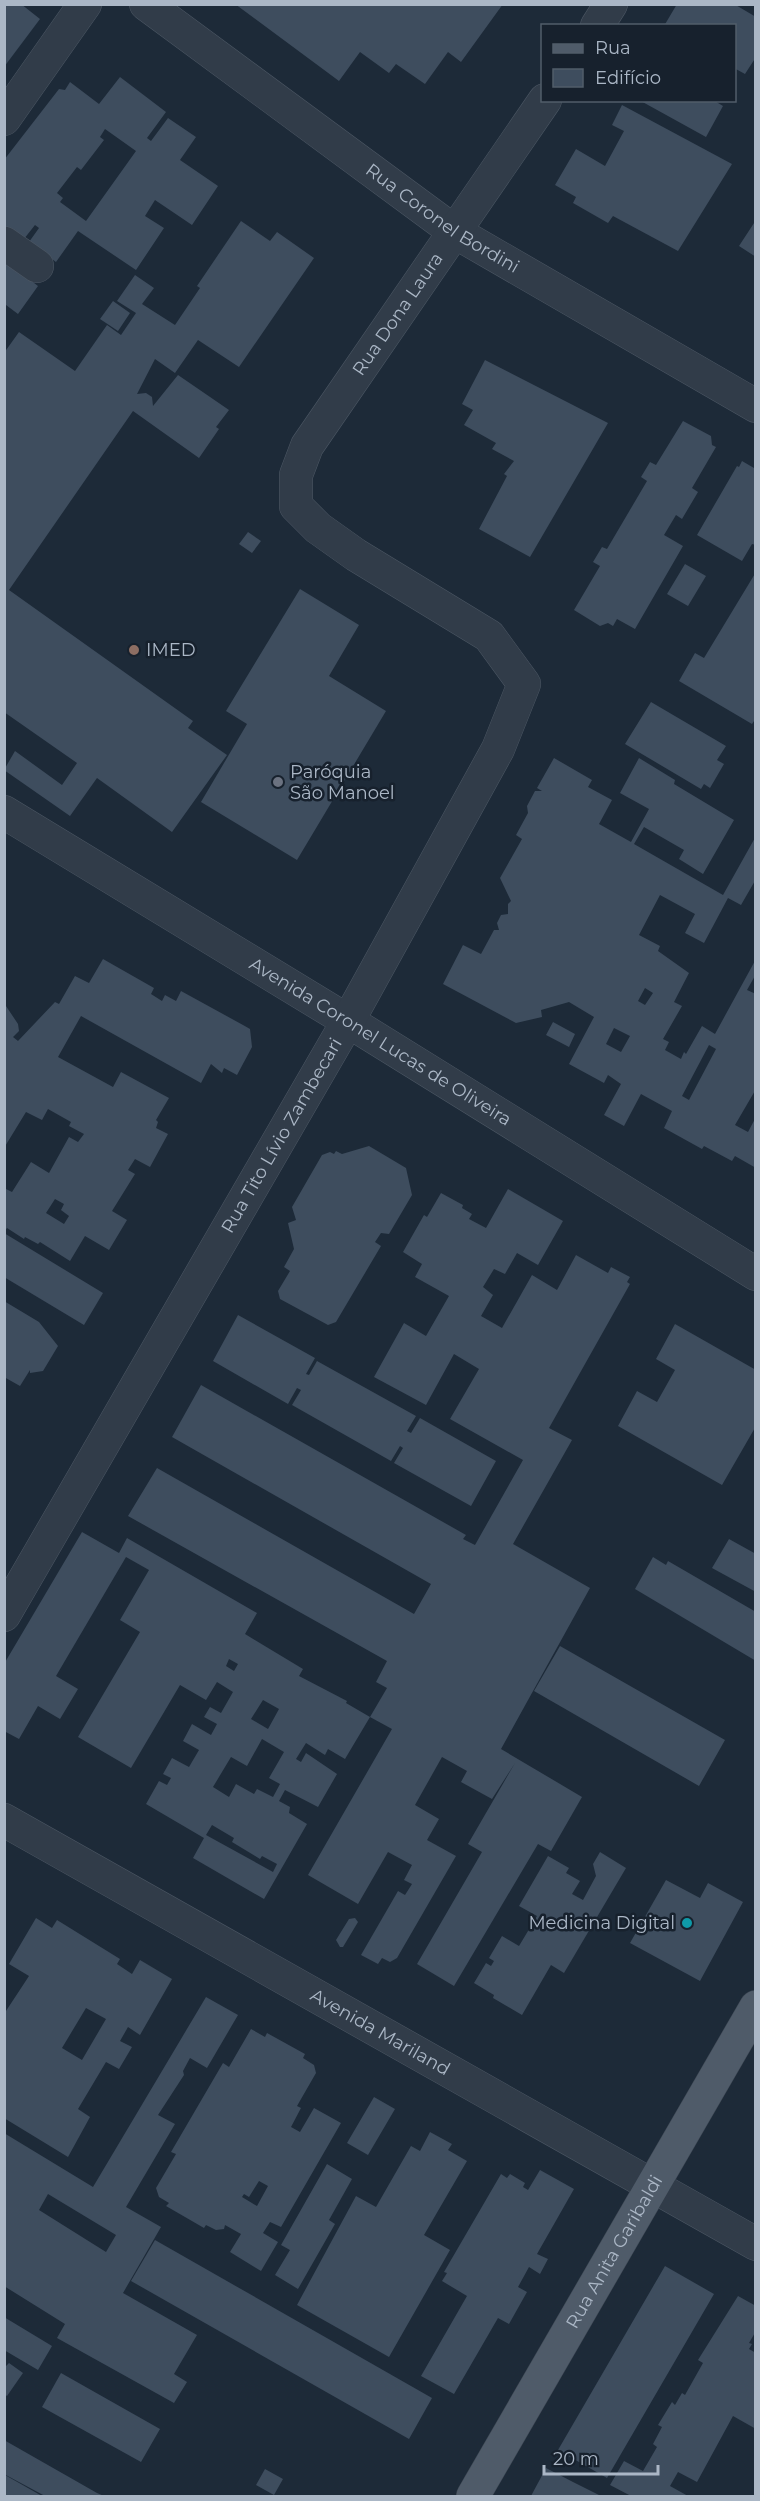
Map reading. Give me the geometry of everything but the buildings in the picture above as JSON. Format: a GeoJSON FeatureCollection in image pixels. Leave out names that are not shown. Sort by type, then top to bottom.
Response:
{"type":"FeatureCollection","features":[{"type":"Feature","properties":{"kind":"main road","name":"Rua Anita Garibaldi"},"geometry":{"type":"LineString","coordinates":[[473,2496],[756,2007]]}},
{"type":"Feature","properties":{"kind":"street"},"geometry":{"type":"LineString","coordinates":[[4,119],[85,4]]}},
{"type":"Feature","properties":{"kind":"street","name":"Rua Coronel Bordini"},"geometry":{"type":"LineString","coordinates":[[146,4],[455,232],[756,406]]}},
{"type":"Feature","properties":{"kind":"street"},"geometry":{"type":"LineString","coordinates":[[598,24],[611,4]]}},
{"type":"Feature","properties":{"kind":"street","name":"Rua Dona Laura"},"geometry":{"type":"LineString","coordinates":[[296,506],[296,475],[307,446],[544,102]]}},
{"type":"Feature","properties":{"kind":"street"},"geometry":{"type":"LineString","coordinates":[[4,243],[37,266]]}},
{"type":"Feature","properties":{"kind":"street","name":"Rua Tito Lívio Zambecari"},"geometry":{"type":"LineString","coordinates":[[4,1614],[348,1021],[498,749],[524,684],[489,636],[356,555],[318,528],[296,506]]}},
{"type":"Feature","properties":{"kind":"street","name":"Avenida Coronel Lucas de Oliveira"},"geometry":{"type":"LineString","coordinates":[[4,812],[348,1021],[756,1274]]}},
{"type":"Feature","properties":{"kind":"street","name":"Avenida Mariland"},"geometry":{"type":"LineString","coordinates":[[4,1820],[756,2244]]}},
{"type":"Feature","properties":{"kind":"place","name":"IMED"},"geometry":{"type":"Point","coordinates":[134,650]}},
{"type":"Feature","properties":{"kind":"place","name":"Paróquia São Manoel"},"geometry":{"type":"Point","coordinates":[278,782]}},
{"type":"Feature","properties":{"kind":"place","name":"Medicina Digital"},"geometry":{"type":"Point","coordinates":[687,1923]}}]}
